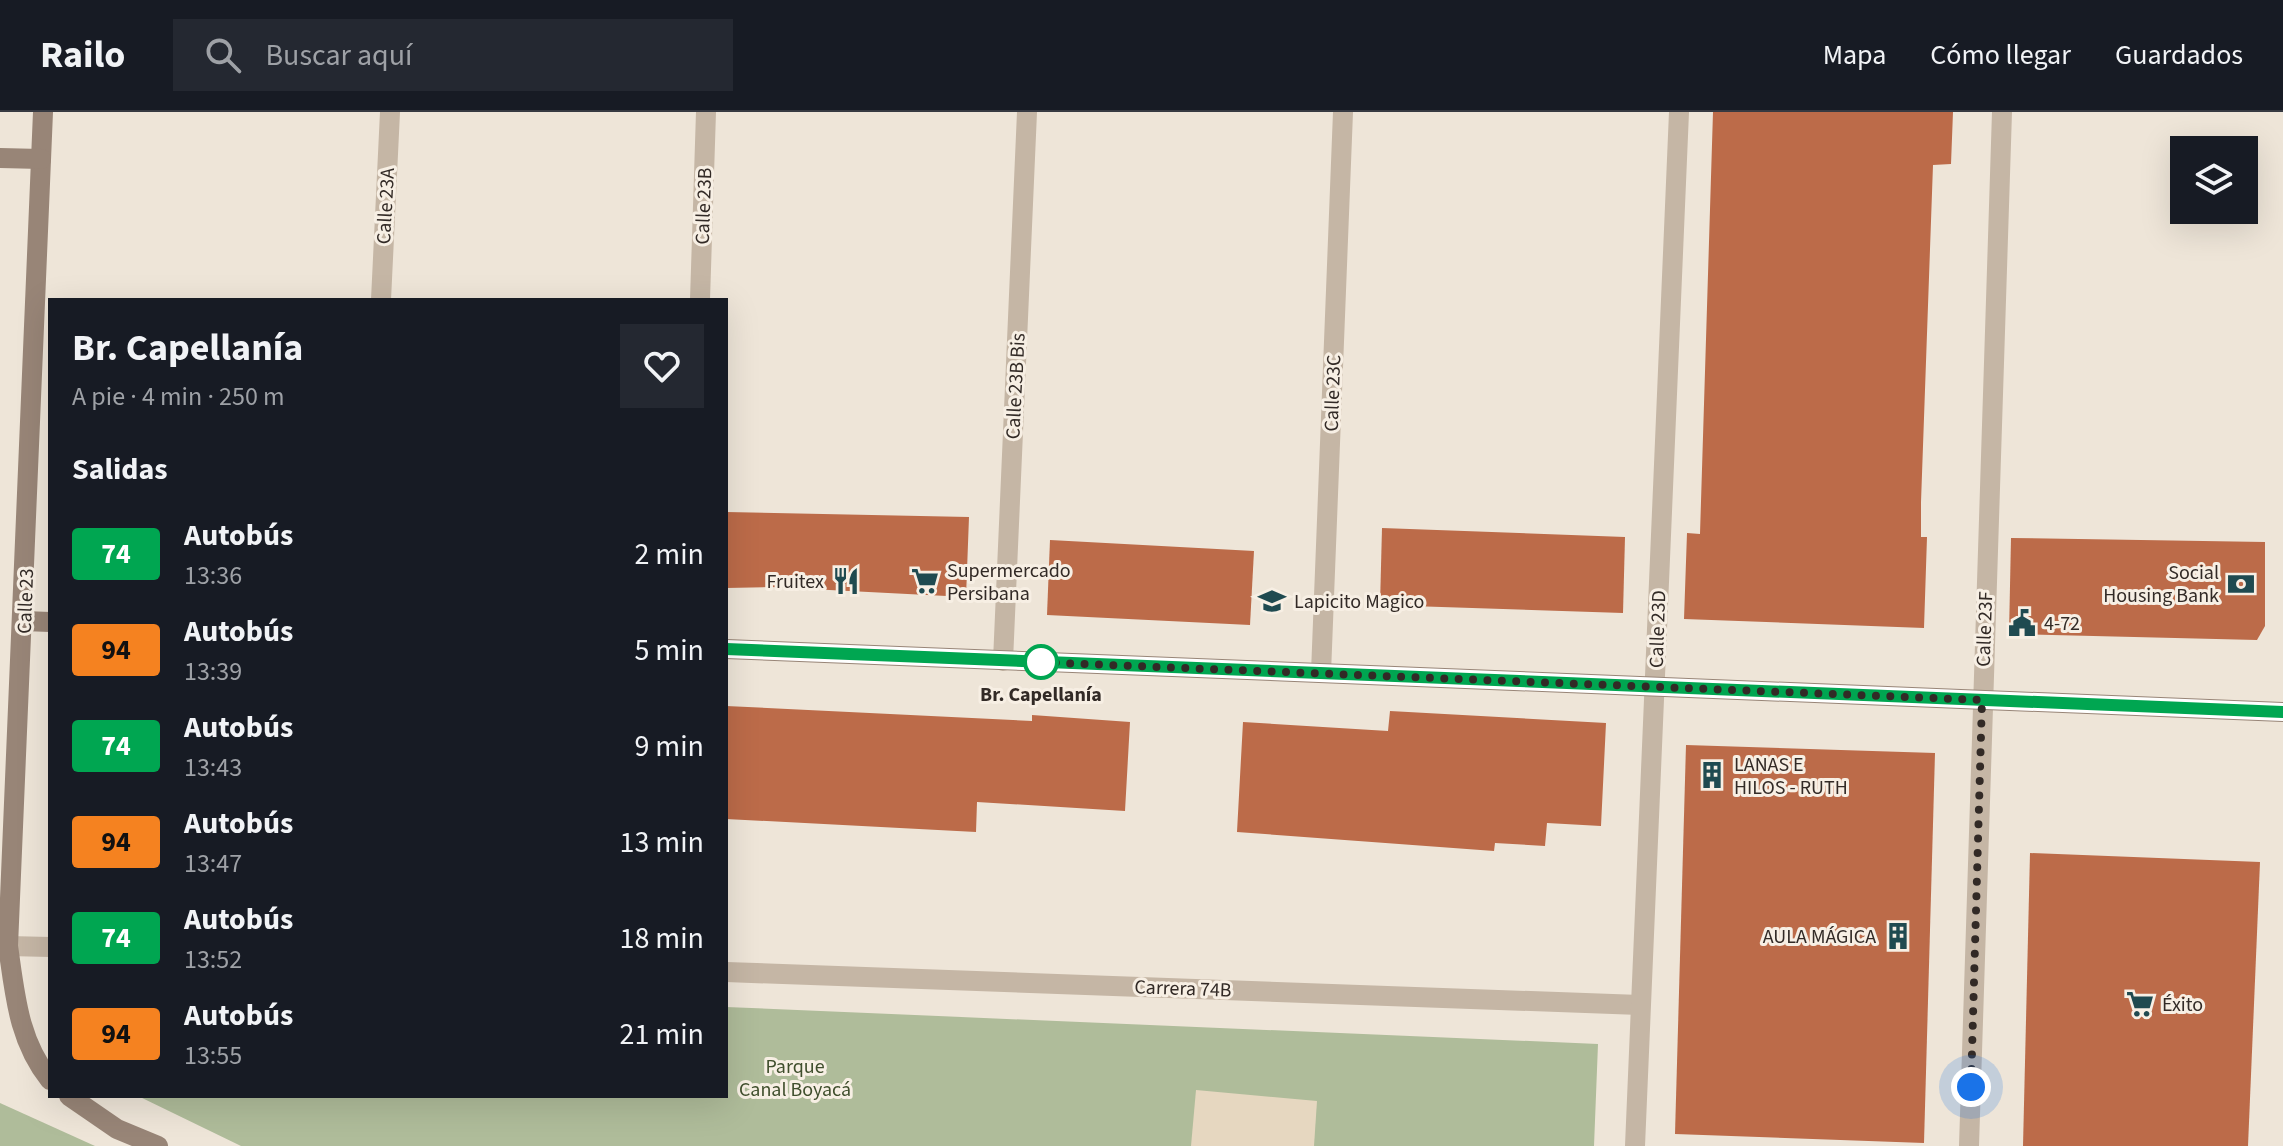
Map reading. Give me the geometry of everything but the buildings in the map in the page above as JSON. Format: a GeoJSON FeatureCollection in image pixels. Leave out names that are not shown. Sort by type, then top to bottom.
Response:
{"type":"FeatureCollection","features":[{"type":"Feature","properties":{"kind":"street","name":"Calle 23"},"geometry":{"type":"LineString","coordinates":[[43,112],[8,946],[20,1024],[34,1060],[48,1078]]}},
{"type":"Feature","properties":{"kind":"street","name":"Calle 23A"},"geometry":{"type":"LineString","coordinates":[[381,298],[390,112]]}},
{"type":"Feature","properties":{"kind":"street","name":"Calle 23B"},"geometry":{"type":"LineString","coordinates":[[700,298],[706,112]]}},
{"type":"Feature","properties":{"kind":"street","name":"Calle 23B Bis"},"geometry":{"type":"LineString","coordinates":[[1003,661],[1027,112]]}},
{"type":"Feature","properties":{"kind":"street","name":"Calle 23C"},"geometry":{"type":"LineString","coordinates":[[1321,673],[1343,112]]}},
{"type":"Feature","properties":{"kind":"street","name":"Calle 23D"},"geometry":{"type":"LineString","coordinates":[[1635,1146],[1679,112]]}},
{"type":"Feature","properties":{"kind":"street","name":"Calle 23F"},"geometry":{"type":"LineString","coordinates":[[1969,1146],[2002,112]]}},
{"type":"Feature","properties":{"kind":"street"},"geometry":{"type":"LineString","coordinates":[[0,158],[41,159]]}},
{"type":"Feature","properties":{"kind":"street"},"geometry":{"type":"LineString","coordinates":[[24,621],[48,622]]}},
{"type":"Feature","properties":{"kind":"street"},"geometry":{"type":"LineString","coordinates":[[728,649],[2283,712]]}},
{"type":"Feature","properties":{"kind":"street"},"geometry":{"type":"LineString","coordinates":[[8,946],[48,947]]}},
{"type":"Feature","properties":{"kind":"street","name":"Carrera 74B"},"geometry":{"type":"LineString","coordinates":[[728,972],[1640,1005]]}},
{"type":"Feature","properties":{"kind":"street"},"geometry":{"type":"LineString","coordinates":[[72,1098],[117,1129],[158,1146]]}},
{"type":"Feature","properties":{"kind":"green space","name":"Parque Canal Boyacá"},"geometry":{"type":"Polygon","coordinates":[[[728,1007],[1598,1044],[1594,1146],[241,1146],[142,1098],[728,1098],[728,1007]]]}},
{"type":"Feature","properties":{"kind":"green space"},"geometry":{"type":"Polygon","coordinates":[[[0,1103],[95,1146],[0,1146],[0,1103]]]}},
{"type":"Feature","properties":{"kind":"shaded area"},"geometry":{"type":"Polygon","coordinates":[[[1196,1090],[1317,1101],[1314,1146],[1191,1146],[1196,1090]]]}},
{"type":"Feature","properties":{"kind":"bus line","name":"74"},"geometry":{"type":"LineString","coordinates":[[728,649],[2283,712]]}},
{"type":"Feature","properties":{"kind":"place","name":"Fruitex"},"geometry":{"type":"Point","coordinates":[846,581]}},
{"type":"Feature","properties":{"kind":"place","name":"Supermercado Persibana"},"geometry":{"type":"Point","coordinates":[925,581]}},
{"type":"Feature","properties":{"kind":"place","name":"Social Housing Bank"},"geometry":{"type":"Point","coordinates":[2241,584]}},
{"type":"Feature","properties":{"kind":"place","name":"Lapicito Magico"},"geometry":{"type":"Point","coordinates":[1272,601]}},
{"type":"Feature","properties":{"kind":"place","name":"4-72"},"geometry":{"type":"Point","coordinates":[2022,623]}},
{"type":"Feature","properties":{"kind":"place","name":"Br. Capellanía"},"geometry":{"type":"Point","coordinates":[1041,662]}},
{"type":"Feature","properties":{"kind":"place","name":"LANAS E HILOS - RUTH"},"geometry":{"type":"Point","coordinates":[1712,775]}},
{"type":"Feature","properties":{"kind":"place","name":"AULA MÁGICA"},"geometry":{"type":"Point","coordinates":[1898,936]}},
{"type":"Feature","properties":{"kind":"place","name":"Éxito"},"geometry":{"type":"Point","coordinates":[2140,1004]}},
{"type":"Feature","properties":{"kind":"route"},"geometry":{"type":"LineString","coordinates":[[1041,662],[1034,662],[1982,700],[1971,1087]]}}]}
